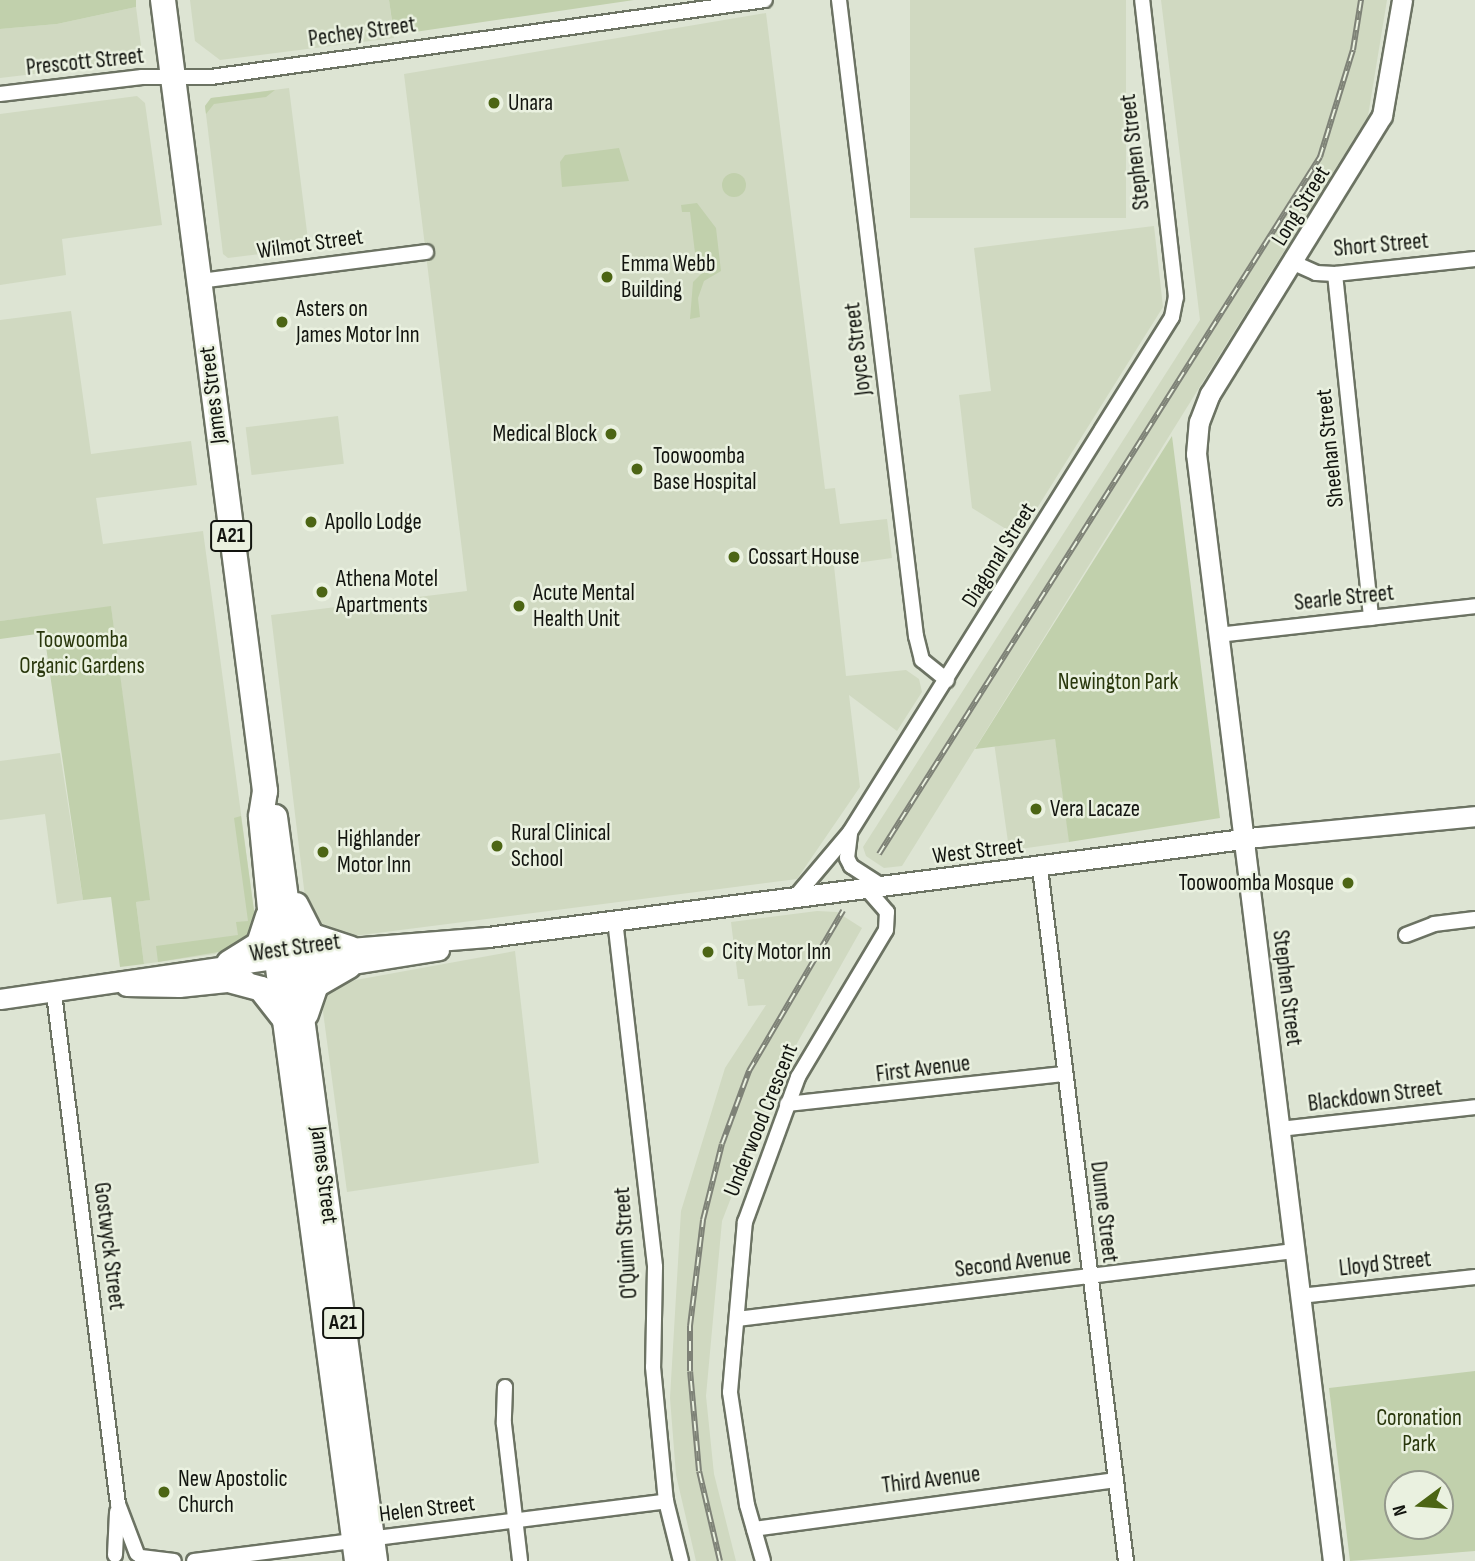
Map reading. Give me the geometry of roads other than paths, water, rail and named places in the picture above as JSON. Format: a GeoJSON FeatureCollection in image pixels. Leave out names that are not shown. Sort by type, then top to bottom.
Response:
{"type":"FeatureCollection","features":[{"type":"Feature","properties":{"kind":"highway","name":"James Street"},"geometry":{"type":"LineString","coordinates":[[163,0],[265,791],[274,813],[285,872],[287,965],[364,1550]]}},
{"type":"Feature","properties":{"kind":"highway","name":"James Street"},"geometry":{"type":"LineString","coordinates":[[265,791],[261,817],[270,908],[287,965]]}},
{"type":"Feature","properties":{"kind":"highway"},"geometry":{"type":"LineString","coordinates":[[270,908],[260,944],[231,972],[265,992],[295,1024],[316,985],[350,957],[321,942],[306,929],[285,872]]}},
{"type":"Feature","properties":{"kind":"street","name":"Pechey Street"},"geometry":{"type":"LineString","coordinates":[[174,77],[211,77],[765,0]]}},
{"type":"Feature","properties":{"kind":"street","name":"Joyce Street"},"geometry":{"type":"LineString","coordinates":[[839,0],[916,636],[922,660],[947,680]]}},
{"type":"Feature","properties":{"kind":"street","name":"Stephen Street"},"geometry":{"type":"LineString","coordinates":[[1142,0],[1176,297]]}},
{"type":"Feature","properties":{"kind":"street","name":"Long Street"},"geometry":{"type":"LineString","coordinates":[[1199,422],[1210,394],[1294,263],[1382,116],[1402,0]]}},
{"type":"Feature","properties":{"kind":"street","name":"Prescott Street"},"geometry":{"type":"LineString","coordinates":[[0,94],[174,77]]}},
{"type":"Feature","properties":{"kind":"street","name":"Wilmot Street"},"geometry":{"type":"LineString","coordinates":[[200,281],[426,251]]}},
{"type":"Feature","properties":{"kind":"street","name":"Short Street"},"geometry":{"type":"LineString","coordinates":[[1294,263],[1316,273],[1335,274],[1475,259]]}},
{"type":"Feature","properties":{"kind":"street","name":"Sheehan Street"},"geometry":{"type":"LineString","coordinates":[[1335,274],[1371,618]]}},
{"type":"Feature","properties":{"kind":"street","name":"Diagonal Street"},"geometry":{"type":"LineString","coordinates":[[796,896],[850,832],[947,680],[1162,337],[1176,297]]}},
{"type":"Feature","properties":{"kind":"street","name":"Stephen Street"},"geometry":{"type":"LineString","coordinates":[[1199,422],[1196,454],[1333,1561]]}},
{"type":"Feature","properties":{"kind":"street","name":"Searle Street"},"geometry":{"type":"LineString","coordinates":[[1218,635],[1475,606]]}},
{"type":"Feature","properties":{"kind":"street","name":"West Street"},"geometry":{"type":"LineString","coordinates":[[0,999],[106,985],[142,975],[231,972],[796,896],[1041,868],[1243,839],[1475,816]]}},
{"type":"Feature","properties":{"kind":"street"},"geometry":{"type":"LineString","coordinates":[[850,832],[847,858],[851,866],[875,887]]}},
{"type":"Feature","properties":{"kind":"street","name":"Dunne Street"},"geometry":{"type":"LineString","coordinates":[[1041,868],[1063,1074],[1126,1561]]}},
{"type":"Feature","properties":{"kind":"street","name":"Underwood Crescent"},"geometry":{"type":"LineString","coordinates":[[764,1561],[754,1529],[730,1392],[745,1222],[787,1104],[830,1020],[886,930],[887,912],[875,887]]}},
{"type":"Feature","properties":{"kind":"street"},"geometry":{"type":"LineString","coordinates":[[1406,935],[1434,924],[1475,919]]}},
{"type":"Feature","properties":{"kind":"street","name":"O'Quinn Street"},"geometry":{"type":"LineString","coordinates":[[615,920],[655,1266],[653,1367],[666,1501],[681,1561]]}},
{"type":"Feature","properties":{"kind":"street","name":"Gostwyck Street"},"geometry":{"type":"LineString","coordinates":[[54,993],[118,1504],[112,1559]]}},
{"type":"Feature","properties":{"kind":"street","name":"First Avenue"},"geometry":{"type":"LineString","coordinates":[[787,1104],[1063,1074]]}},
{"type":"Feature","properties":{"kind":"street","name":"Blackdown Street"},"geometry":{"type":"LineString","coordinates":[[1280,1129],[1475,1107]]}},
{"type":"Feature","properties":{"kind":"street","name":"Second Avenue"},"geometry":{"type":"LineString","coordinates":[[737,1319],[1294,1251]]}},
{"type":"Feature","properties":{"kind":"street","name":"Lloyd Street"},"geometry":{"type":"LineString","coordinates":[[1300,1296],[1475,1277]]}},
{"type":"Feature","properties":{"kind":"street"},"geometry":{"type":"LineString","coordinates":[[505,1387],[514,1521],[520,1561]]}},
{"type":"Feature","properties":{"kind":"street","name":"Third Avenue"},"geometry":{"type":"LineString","coordinates":[[754,1529],[1115,1479]]}},
{"type":"Feature","properties":{"kind":"street","name":"Helen Street"},"geometry":{"type":"LineString","coordinates":[[194,1561],[364,1550],[514,1521],[666,1501]]}},
{"type":"Feature","properties":{"kind":"street","name":"Gostwyck Street"},"geometry":{"type":"LineString","coordinates":[[118,1504],[140,1557]]}},
{"type":"Feature","properties":{"kind":"street"},"geometry":{"type":"LineString","coordinates":[[112,1559],[140,1557],[174,1561]]}},
{"type":"Feature","properties":{"kind":"railway"},"geometry":{"type":"LineString","coordinates":[[879,854],[1320,157],[1353,50],[1361,0]]}},
{"type":"Feature","properties":{"kind":"railway"},"geometry":{"type":"LineString","coordinates":[[720,1561],[699,1471],[690,1371],[690,1326],[703,1220],[722,1144],[749,1071],[843,911]]}},
{"type":"Feature","properties":{"kind":"place","name":"Unara"},"geometry":{"type":"Point","coordinates":[494,103]}},
{"type":"Feature","properties":{"kind":"place","name":"Emma Webb Building"},"geometry":{"type":"Point","coordinates":[607,277]}},
{"type":"Feature","properties":{"kind":"place","name":"Asters on James Motor Inn"},"geometry":{"type":"Point","coordinates":[282,322]}},
{"type":"Feature","properties":{"kind":"place","name":"Medical Block"},"geometry":{"type":"Point","coordinates":[611,434]}},
{"type":"Feature","properties":{"kind":"place","name":"Toowoomba Base Hospital"},"geometry":{"type":"Point","coordinates":[637,469]}},
{"type":"Feature","properties":{"kind":"place","name":"Apollo Lodge"},"geometry":{"type":"Point","coordinates":[311,522]}},
{"type":"Feature","properties":{"kind":"place","name":"Cossart House"},"geometry":{"type":"Point","coordinates":[734,557]}},
{"type":"Feature","properties":{"kind":"place","name":"Athena Motel Apartments"},"geometry":{"type":"Point","coordinates":[322,592]}},
{"type":"Feature","properties":{"kind":"place","name":"Acute Mental Health Unit"},"geometry":{"type":"Point","coordinates":[519,606]}},
{"type":"Feature","properties":{"kind":"place","name":"Vera Lacaze"},"geometry":{"type":"Point","coordinates":[1036,809]}},
{"type":"Feature","properties":{"kind":"place","name":"Rural Clinical School"},"geometry":{"type":"Point","coordinates":[497,846]}},
{"type":"Feature","properties":{"kind":"place","name":"Highlander Motor Inn"},"geometry":{"type":"Point","coordinates":[323,852]}},
{"type":"Feature","properties":{"kind":"place","name":"Toowoomba Mosque"},"geometry":{"type":"Point","coordinates":[1348,883]}},
{"type":"Feature","properties":{"kind":"place","name":"City Motor Inn"},"geometry":{"type":"Point","coordinates":[708,952]}},
{"type":"Feature","properties":{"kind":"place","name":"New Apostolic Church"},"geometry":{"type":"Point","coordinates":[164,1492]}},
{"type":"Feature","properties":{"kind":"park label","name":"Toowoomba Organic Gardens"},"geometry":{"type":"Point","coordinates":[82,653]}},
{"type":"Feature","properties":{"kind":"park label","name":"Newington Park"},"geometry":{"type":"Point","coordinates":[1118,682]}},
{"type":"Feature","properties":{"kind":"park label","name":"Coronation Park"},"geometry":{"type":"Point","coordinates":[1419,1431]}}]}
